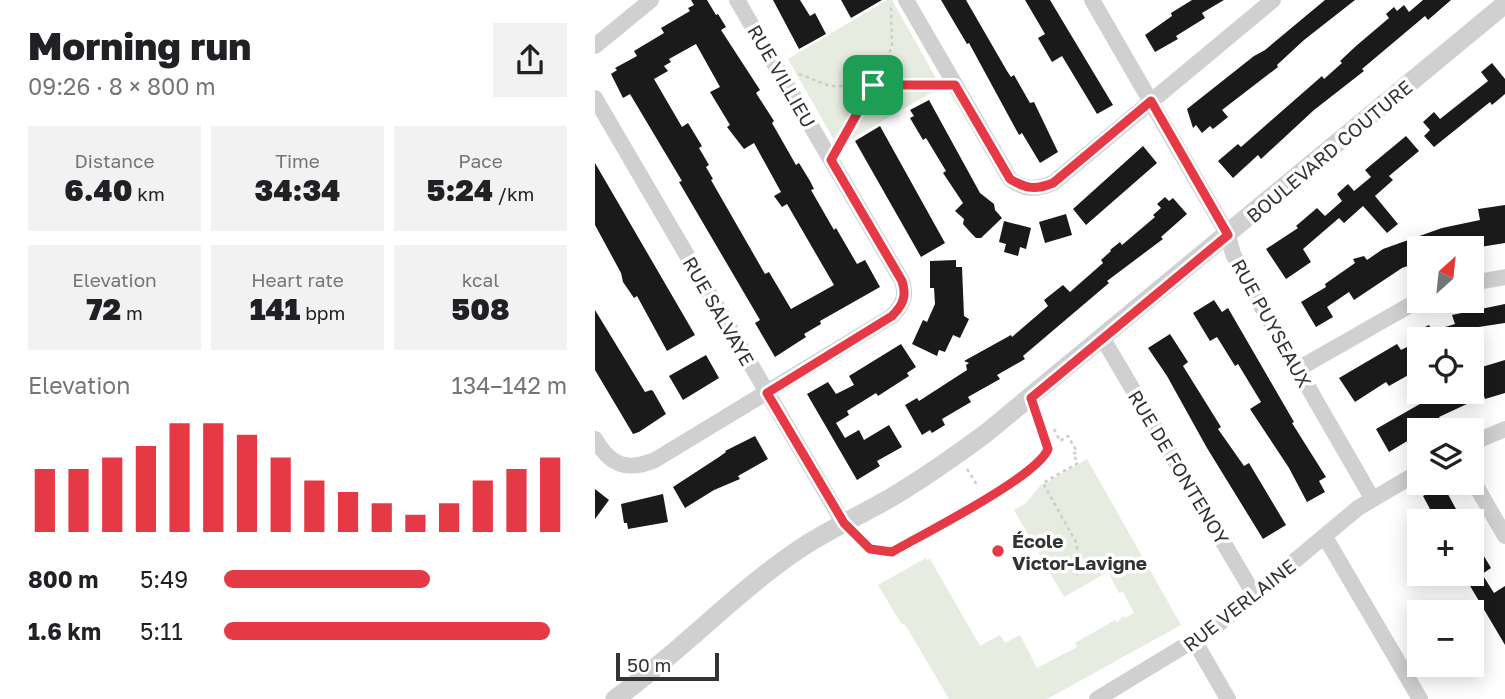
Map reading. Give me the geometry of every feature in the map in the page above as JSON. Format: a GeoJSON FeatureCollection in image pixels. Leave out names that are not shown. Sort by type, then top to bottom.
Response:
{"type":"FeatureCollection","features":[{"type":"Feature","properties":{"kind":"street"},"geometry":{"type":"LineString","coordinates":[[595,46],[651,0]]}},
{"type":"Feature","properties":{"kind":"street","name":"RUE VILLIEU"},"geometry":{"type":"LineString","coordinates":[[595,439],[610,458],[623,466],[640,466],[655,460],[892,316],[904,301],[902,281],[737,0]]}},
{"type":"Feature","properties":{"kind":"street"},"geometry":{"type":"LineString","coordinates":[[906,0],[1010,179],[1022,187],[1038,189],[1053,183],[1269,2]]}},
{"type":"Feature","properties":{"kind":"street","name":"RUE PUYSEAUX"},"geometry":{"type":"LineString","coordinates":[[1092,0],[1228,235],[1233,254],[1372,498]]}},
{"type":"Feature","properties":{"kind":"street","name":"BOULEVARD COUTURE"},"geometry":{"type":"LineString","coordinates":[[615,699],[650,673],[756,581],[800,549],[892,497],[958,454],[1031,398],[1505,4]]}},
{"type":"Feature","properties":{"kind":"street","name":"RUE SALVAYE"},"geometry":{"type":"LineString","coordinates":[[595,98],[844,523]]}},
{"type":"Feature","properties":{"kind":"street"},"geometry":{"type":"LineString","coordinates":[[1484,281],[1505,277]]}},
{"type":"Feature","properties":{"kind":"street"},"geometry":{"type":"LineString","coordinates":[[1298,369],[1407,307]]}},
{"type":"Feature","properties":{"kind":"street","name":"RUE DE FONTENOY"},"geometry":{"type":"LineString","coordinates":[[1103,338],[1255,596]]}},
{"type":"Feature","properties":{"kind":"street"},"geometry":{"type":"LineString","coordinates":[[1484,438],[1505,429]]}},
{"type":"Feature","properties":{"kind":"street","name":"RUE VERLAINE"},"geometry":{"type":"LineString","coordinates":[[1097,699],[1195,642],[1255,596],[1372,498],[1407,479]]}},
{"type":"Feature","properties":{"kind":"street"},"geometry":{"type":"LineString","coordinates":[[1481,495],[1505,536]]}},
{"type":"Feature","properties":{"kind":"street"},"geometry":{"type":"LineString","coordinates":[[1325,537],[1420,699]]}},
{"type":"Feature","properties":{"kind":"street"},"geometry":{"type":"LineString","coordinates":[[1195,642],[1228,699]]}},
{"type":"Feature","properties":{"kind":"lane"},"geometry":{"type":"LineString","coordinates":[[844,523],[870,549],[892,552],[1020,478],[1042,460],[1048,449],[1031,398]]}},
{"type":"Feature","properties":{"kind":"path"},"geometry":{"type":"LineString","coordinates":[[831,160],[892,47],[891,8],[896,0]]}},
{"type":"Feature","properties":{"kind":"path"},"geometry":{"type":"LineString","coordinates":[[776,66],[830,86],[955,85]]}},
{"type":"Feature","properties":{"kind":"path"},"geometry":{"type":"LineString","coordinates":[[1050,422],[1060,441],[1068,436],[1077,452],[1073,454],[1078,463],[1043,483],[1077,544],[1077,575]]}},
{"type":"Feature","properties":{"kind":"path"},"geometry":{"type":"LineString","coordinates":[[958,454],[977,485]]}},
{"type":"Feature","properties":{"kind":"path"},"geometry":{"type":"LineString","coordinates":[[1111,563],[1117,566],[1122,575]]}},
{"type":"Feature","properties":{"kind":"shaded area"},"geometry":{"type":"Polygon","coordinates":[[[887,0],[892,0],[941,87],[838,147],[788,59],[887,0]]]}},
{"type":"Feature","properties":{"kind":"shaded area"},"geometry":{"type":"Polygon","coordinates":[[[1087,459],[1181,625],[1047,699],[949,699],[878,585],[926,558],[930,559],[980,646],[1000,635],[1005,643],[1020,635],[1037,668],[1077,647],[1075,643],[1115,620],[1117,623],[1123,616],[1125,618],[1134,613],[1108,572],[1064,597],[1014,510],[1026,503],[1040,486],[1087,459]]]}},
{"type":"Feature","properties":{"kind":"building"},"geometry":{"type":"Polygon","coordinates":[[[691,0],[707,0],[716,15],[718,14],[726,27],[721,30],[760,90],[756,93],[774,121],[772,123],[796,165],[799,163],[810,181],[814,189],[811,190],[834,230],[836,228],[857,264],[865,260],[880,287],[820,321],[821,324],[804,334],[806,337],[775,357],[755,323],[760,320],[679,182],[682,181],[630,94],[623,98],[611,74],[617,70],[615,68],[637,56],[634,51],[664,33],[661,28],[690,11],[688,8],[694,5],[691,0]],[[696,44],[669,59],[671,62],[664,66],[668,71],[654,79],[682,127],[688,123],[702,146],[699,148],[709,165],[706,167],[713,179],[711,180],[765,274],[769,272],[791,309],[834,285],[787,204],[782,207],[774,196],[781,192],[754,143],[744,149],[727,127],[730,125],[710,92],[720,87],[696,44]]]}},
{"type":"Feature","properties":{"kind":"building"},"geometry":{"type":"Polygon","coordinates":[[[773,0],[800,0],[810,16],[815,13],[826,34],[799,49],[773,0]]]}},
{"type":"Feature","properties":{"kind":"building"},"geometry":{"type":"Polygon","coordinates":[[[841,0],[882,0],[851,18],[841,0]]]}},
{"type":"Feature","properties":{"kind":"building"},"geometry":{"type":"Polygon","coordinates":[[[941,0],[966,0],[1011,77],[1014,75],[1030,103],[1034,102],[1058,152],[1040,163],[1022,133],[1019,135],[969,43],[967,44],[941,0]]]}},
{"type":"Feature","properties":{"kind":"building"},"geometry":{"type":"Polygon","coordinates":[[[1025,0],[1050,0],[1113,105],[1097,114],[1062,56],[1052,62],[1038,38],[1045,34],[1025,0]]]}},
{"type":"Feature","properties":{"kind":"building"},"geometry":{"type":"Polygon","coordinates":[[[1192,0],[1224,0],[1202,13],[1205,18],[1176,36],[1178,39],[1155,52],[1145,35],[1172,16],[1171,13],[1192,0]]]}},
{"type":"Feature","properties":{"kind":"building"},"geometry":{"type":"Polygon","coordinates":[[[1325,0],[1355,0],[1304,40],[1277,65],[1278,67],[1222,110],[1228,117],[1213,129],[1210,126],[1202,133],[1196,125],[1193,128],[1187,109],[1325,0]]]}},
{"type":"Feature","properties":{"kind":"building"},"geometry":{"type":"Polygon","coordinates":[[[1423,0],[1451,0],[1428,20],[1425,16],[1362,69],[1364,71],[1314,110],[1261,159],[1258,155],[1233,178],[1218,161],[1238,144],[1241,147],[1322,76],[1324,79],[1342,63],[1340,61],[1389,18],[1386,14],[1394,7],[1397,11],[1404,5],[1409,12],[1423,0]]]}},
{"type":"Feature","properties":{"kind":"building"},"geometry":{"type":"Polygon","coordinates":[[[1492,63],[1505,79],[1505,94],[1492,105],[1490,102],[1434,147],[1424,136],[1430,130],[1423,122],[1434,112],[1440,119],[1488,81],[1481,72],[1492,63]]]}},
{"type":"Feature","properties":{"kind":"building"},"geometry":{"type":"Polygon","coordinates":[[[929,100],[980,193],[994,204],[995,210],[1002,218],[981,238],[976,238],[971,233],[963,224],[964,219],[955,211],[963,203],[943,173],[946,171],[926,138],[923,140],[910,118],[914,116],[910,110],[929,100]]]}},
{"type":"Feature","properties":{"kind":"building"},"geometry":{"type":"Polygon","coordinates":[[[880,126],[945,243],[921,257],[855,141],[880,126]]]}},
{"type":"Feature","properties":{"kind":"building"},"geometry":{"type":"Polygon","coordinates":[[[1406,136],[1419,151],[1389,176],[1393,180],[1375,196],[1398,224],[1387,233],[1363,206],[1344,223],[1339,218],[1303,249],[1311,262],[1286,279],[1266,249],[1298,228],[1296,226],[1317,208],[1325,216],[1342,201],[1337,194],[1348,184],[1354,191],[1371,177],[1365,170],[1406,136]]]}},
{"type":"Feature","properties":{"kind":"building"},"geometry":{"type":"Polygon","coordinates":[[[1143,146],[1157,163],[1086,225],[1073,209],[1143,146]]]}},
{"type":"Feature","properties":{"kind":"building"},"geometry":{"type":"Polygon","coordinates":[[[595,163],[695,335],[667,351],[637,296],[634,298],[623,282],[621,273],[595,225],[595,163]]]}},
{"type":"Feature","properties":{"kind":"building"},"geometry":{"type":"Polygon","coordinates":[[[1165,197],[1169,201],[1173,198],[1187,214],[1161,237],[1163,239],[1107,281],[1109,283],[1023,356],[1025,359],[997,375],[1000,379],[968,397],[971,402],[942,419],[945,425],[932,433],[930,430],[922,435],[905,405],[917,398],[919,401],[967,370],[966,365],[969,363],[964,361],[1011,335],[1012,337],[1048,306],[1044,300],[1063,285],[1070,292],[1103,263],[1101,260],[1110,250],[1120,242],[1122,245],[1155,217],[1153,215],[1161,208],[1157,204],[1165,197]]]}},
{"type":"Feature","properties":{"kind":"building"},"geometry":{"type":"Polygon","coordinates":[[[1505,205],[1505,243],[1484,246],[1484,236],[1420,236],[1480,220],[1478,209],[1505,205]]]}},
{"type":"Feature","properties":{"kind":"building"},"geometry":{"type":"Polygon","coordinates":[[[1066,214],[1072,235],[1045,243],[1039,222],[1066,214]]]}},
{"type":"Feature","properties":{"kind":"building"},"geometry":{"type":"Polygon","coordinates":[[[1004,221],[1031,228],[1026,249],[1020,247],[1018,256],[1004,252],[1006,244],[999,242],[1004,221]]]}},
{"type":"Feature","properties":{"kind":"building"},"geometry":{"type":"Polygon","coordinates":[[[1407,240],[1407,266],[1354,300],[1349,292],[1327,307],[1333,317],[1316,327],[1301,302],[1326,287],[1325,284],[1355,263],[1353,259],[1364,256],[1367,260],[1383,249],[1407,240]]]}},
{"type":"Feature","properties":{"kind":"building"},"geometry":{"type":"Polygon","coordinates":[[[956,260],[956,267],[962,267],[964,316],[969,319],[960,338],[953,335],[945,352],[939,350],[937,356],[912,344],[923,320],[927,322],[935,304],[934,288],[930,288],[930,261],[956,260]]]}},
{"type":"Feature","properties":{"kind":"building"},"geometry":{"type":"Polygon","coordinates":[[[1214,300],[1222,312],[1228,308],[1294,422],[1292,423],[1326,477],[1319,481],[1325,492],[1307,502],[1289,468],[1250,409],[1261,402],[1238,364],[1235,366],[1217,337],[1210,341],[1193,313],[1214,300]]]}},
{"type":"Feature","properties":{"kind":"building"},"geometry":{"type":"Polygon","coordinates":[[[1505,304],[1505,323],[1479,327],[1445,327],[1455,324],[1452,315],[1484,313],[1484,308],[1505,304]]]}},
{"type":"Feature","properties":{"kind":"building"},"geometry":{"type":"Polygon","coordinates":[[[595,310],[645,392],[653,391],[666,414],[633,434],[595,370],[595,310]]]}},
{"type":"Feature","properties":{"kind":"building"},"geometry":{"type":"Polygon","coordinates":[[[1170,334],[1188,362],[1183,366],[1221,427],[1218,429],[1244,466],[1249,463],[1286,525],[1263,539],[1148,348],[1170,334]]]}},
{"type":"Feature","properties":{"kind":"building"},"geometry":{"type":"Polygon","coordinates":[[[901,344],[916,367],[907,373],[909,376],[878,396],[876,393],[847,411],[849,415],[836,423],[845,438],[859,430],[864,440],[889,425],[902,447],[877,461],[880,466],[857,480],[807,394],[828,382],[836,394],[854,385],[849,376],[901,344]]]}},
{"type":"Feature","properties":{"kind":"building"},"geometry":{"type":"Polygon","coordinates":[[[1397,344],[1401,350],[1407,347],[1407,376],[1389,386],[1386,382],[1355,402],[1339,378],[1397,344]]]}},
{"type":"Feature","properties":{"kind":"building"},"geometry":{"type":"Polygon","coordinates":[[[706,355],[719,378],[683,400],[669,376],[706,355]]]}},
{"type":"Feature","properties":{"kind":"building"},"geometry":{"type":"Polygon","coordinates":[[[1505,360],[1505,393],[1485,399],[1484,366],[1505,360]]]}},
{"type":"Feature","properties":{"kind":"building"},"geometry":{"type":"Polygon","coordinates":[[[1420,404],[1467,404],[1440,418],[1407,418],[1407,441],[1389,452],[1376,429],[1420,404]]]}},
{"type":"Feature","properties":{"kind":"building"},"geometry":{"type":"Polygon","coordinates":[[[755,436],[768,459],[738,476],[740,479],[714,490],[685,508],[673,487],[725,451],[755,436]]]}},
{"type":"Feature","properties":{"kind":"building"},"geometry":{"type":"Polygon","coordinates":[[[595,489],[609,500],[595,519],[595,489]]]}},
{"type":"Feature","properties":{"kind":"building"},"geometry":{"type":"Polygon","coordinates":[[[663,494],[668,522],[628,529],[627,523],[624,523],[621,504],[663,494]]]}},
{"type":"Feature","properties":{"kind":"building"},"geometry":{"type":"Polygon","coordinates":[[[1448,495],[1456,509],[1430,509],[1423,496],[1448,495]]]}},
{"type":"Feature","properties":{"kind":"building"},"geometry":{"type":"Polygon","coordinates":[[[1484,556],[1491,568],[1484,573],[1484,556]]]}},
{"type":"Feature","properties":{"kind":"building"},"geometry":{"type":"Polygon","coordinates":[[[1484,577],[1494,593],[1505,586],[1505,645],[1484,610],[1484,600],[1478,600],[1470,586],[1484,586],[1484,577]]]}},
{"type":"Feature","properties":{"kind":"place","name":"École Victor-Lavigne"},"geometry":{"type":"Point","coordinates":[998,551]}},
{"type":"Feature","properties":{"kind":"route"},"geometry":{"type":"LineString","coordinates":[[873,85],[955,85],[1010,179],[1022,187],[1038,189],[1053,183],[1151,101],[1228,235],[1031,398],[1048,449],[1042,460],[1020,478],[887,553],[870,549],[844,523],[767,393],[892,316],[904,301],[902,281],[831,160],[873,85]]}}]}
